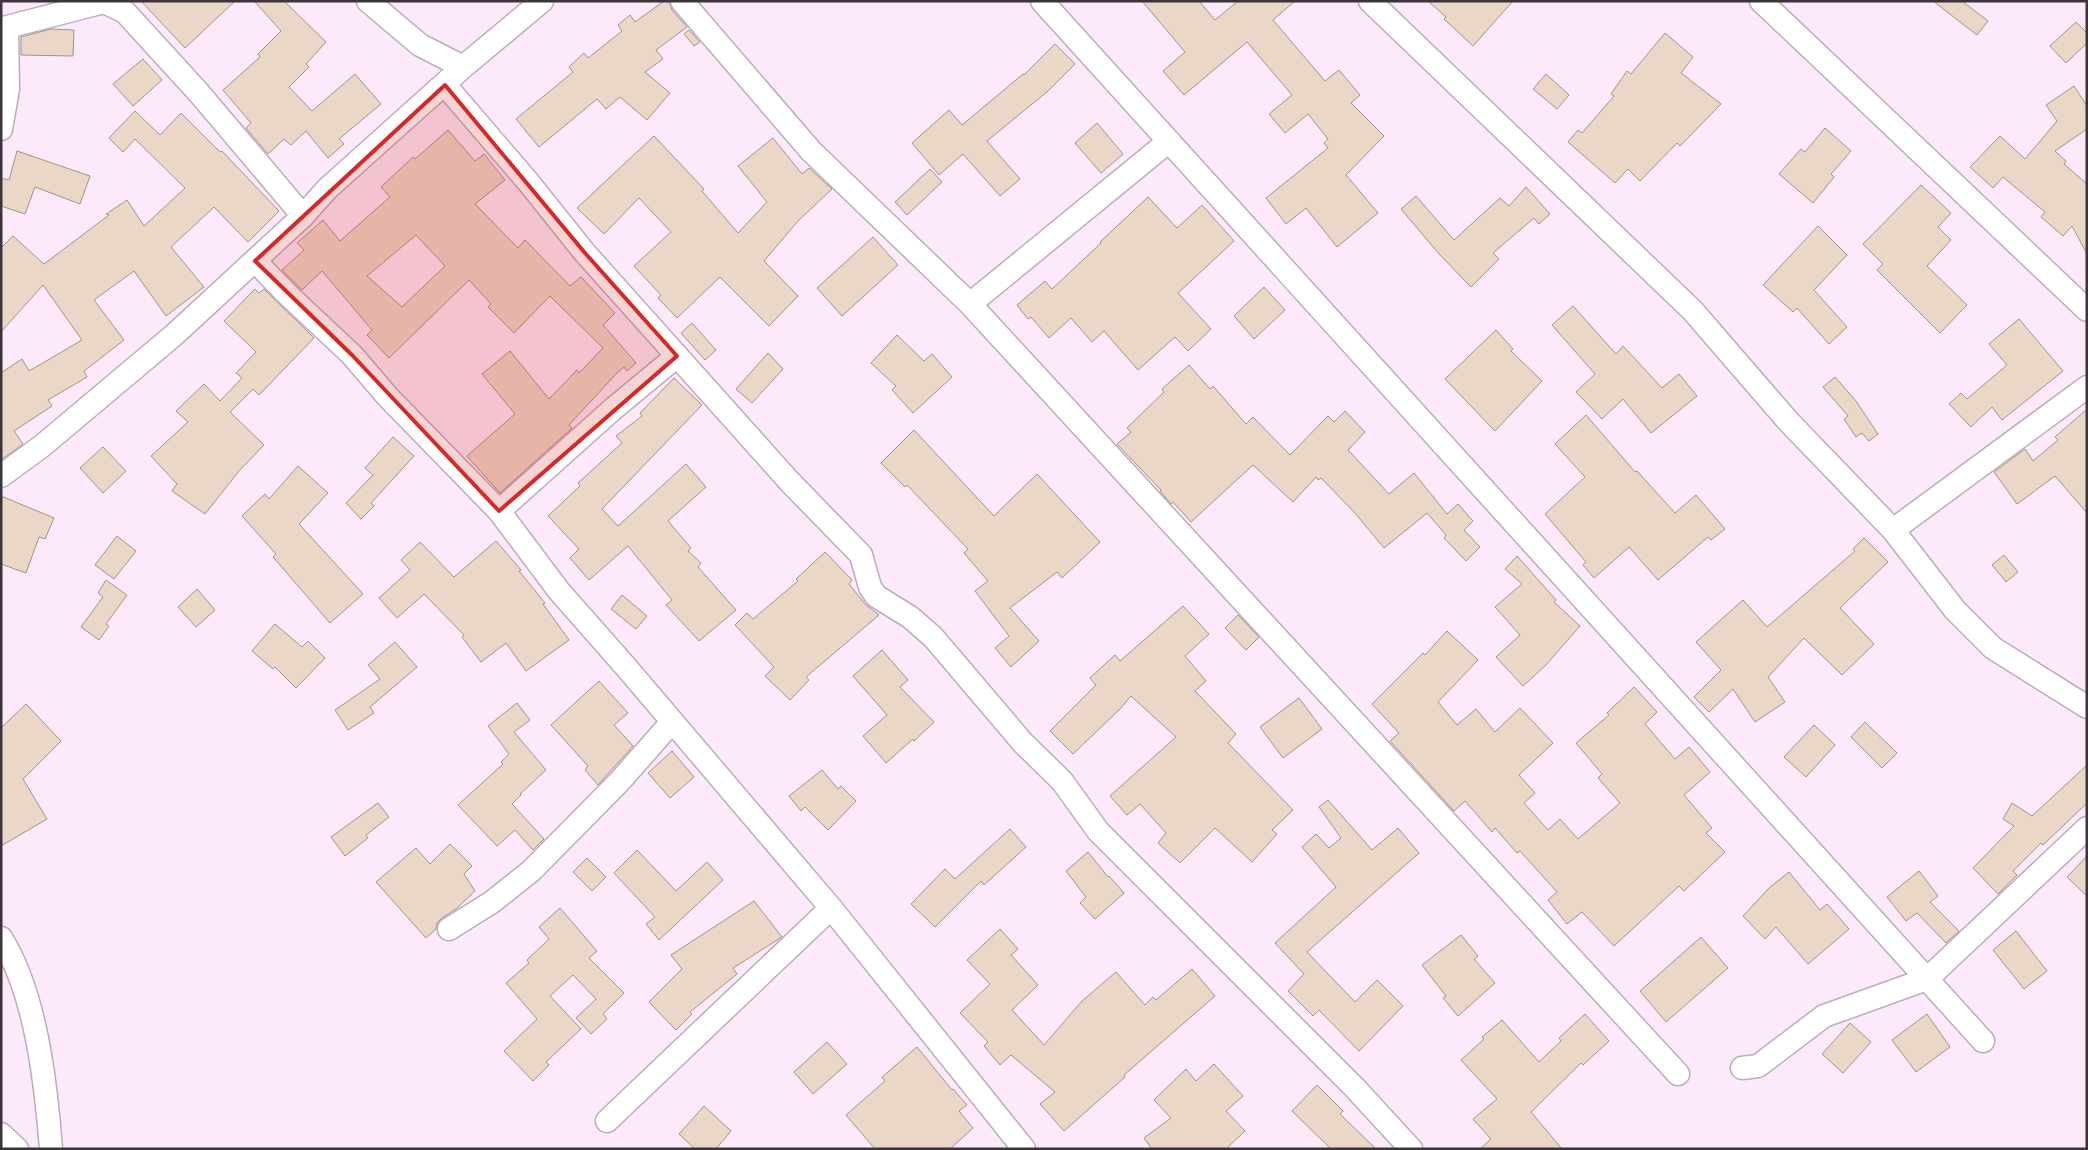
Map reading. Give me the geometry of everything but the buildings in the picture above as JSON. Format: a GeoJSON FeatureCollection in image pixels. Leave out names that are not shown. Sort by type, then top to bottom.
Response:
{"type":"FeatureCollection","features":[{"type":"Feature","properties":{"kind":"street"},"geometry":{"type":"LineString","coordinates":[[368,1],[420,44],[463,67]]}},
{"type":"Feature","properties":{"kind":"street"},"geometry":{"type":"LineString","coordinates":[[1,476],[42,446],[174,335],[304,216],[327,190],[463,67],[542,1]]}},
{"type":"Feature","properties":{"kind":"street"},"geometry":{"type":"LineString","coordinates":[[682,1],[812,151],[970,304],[1678,1074]]}},
{"type":"Feature","properties":{"kind":"street"},"geometry":{"type":"LineString","coordinates":[[1042,1],[1983,1041]]}},
{"type":"Feature","properties":{"kind":"street"},"geometry":{"type":"LineString","coordinates":[[1370,1],[1693,311],[1788,421],[1892,530],[1955,610],[1993,648],[2087,708]]}},
{"type":"Feature","properties":{"kind":"street"},"geometry":{"type":"LineString","coordinates":[[1762,1],[2087,310]]}},
{"type":"Feature","properties":{"kind":"street"},"geometry":{"type":"LineString","coordinates":[[1,128],[8,89],[4,17],[104,2],[126,12],[199,93],[304,216]]}},
{"type":"Feature","properties":{"kind":"street"},"geometry":{"type":"LineString","coordinates":[[445,85],[585,253],[789,481],[861,555],[870,587],[876,596],[910,617],[933,636],[1023,743],[1062,781],[1098,831],[1347,1080],[1410,1149]]}},
{"type":"Feature","properties":{"kind":"street"},"geometry":{"type":"LineString","coordinates":[[970,304],[1169,142]]}},
{"type":"Feature","properties":{"kind":"street"},"geometry":{"type":"LineString","coordinates":[[255,261],[352,355],[388,397],[499,512],[559,592],[626,667],[831,908],[1024,1149]]}},
{"type":"Feature","properties":{"kind":"street"},"geometry":{"type":"LineString","coordinates":[[499,512],[613,409],[677,356]]}},
{"type":"Feature","properties":{"kind":"street"},"geometry":{"type":"LineString","coordinates":[[1892,530],[2087,387]]}},
{"type":"Feature","properties":{"kind":"street"},"geometry":{"type":"LineString","coordinates":[[449,929],[492,902],[531,871],[619,782],[672,722]]}},
{"type":"Feature","properties":{"kind":"street"},"geometry":{"type":"LineString","coordinates":[[1742,1068],[1758,1066],[1824,1016],[1927,979],[2087,828]]}},
{"type":"Feature","properties":{"kind":"street"},"geometry":{"type":"LineString","coordinates":[[607,1121],[831,908]]}},
{"type":"Feature","properties":{"kind":"street"},"geometry":{"type":"LineString","coordinates":[[1,938],[14,965],[34,1023],[47,1103],[50,1149]]}},
{"type":"Feature","properties":{"kind":"street"},"geometry":{"type":"LineString","coordinates":[[1,1134],[17,1149]]}},
{"type":"Feature","properties":{"kind":"highlighted area"},"geometry":{"type":"Polygon","coordinates":[[[445,85],[585,253],[677,356],[499,511],[352,355],[255,261],[445,85]]]}}]}
